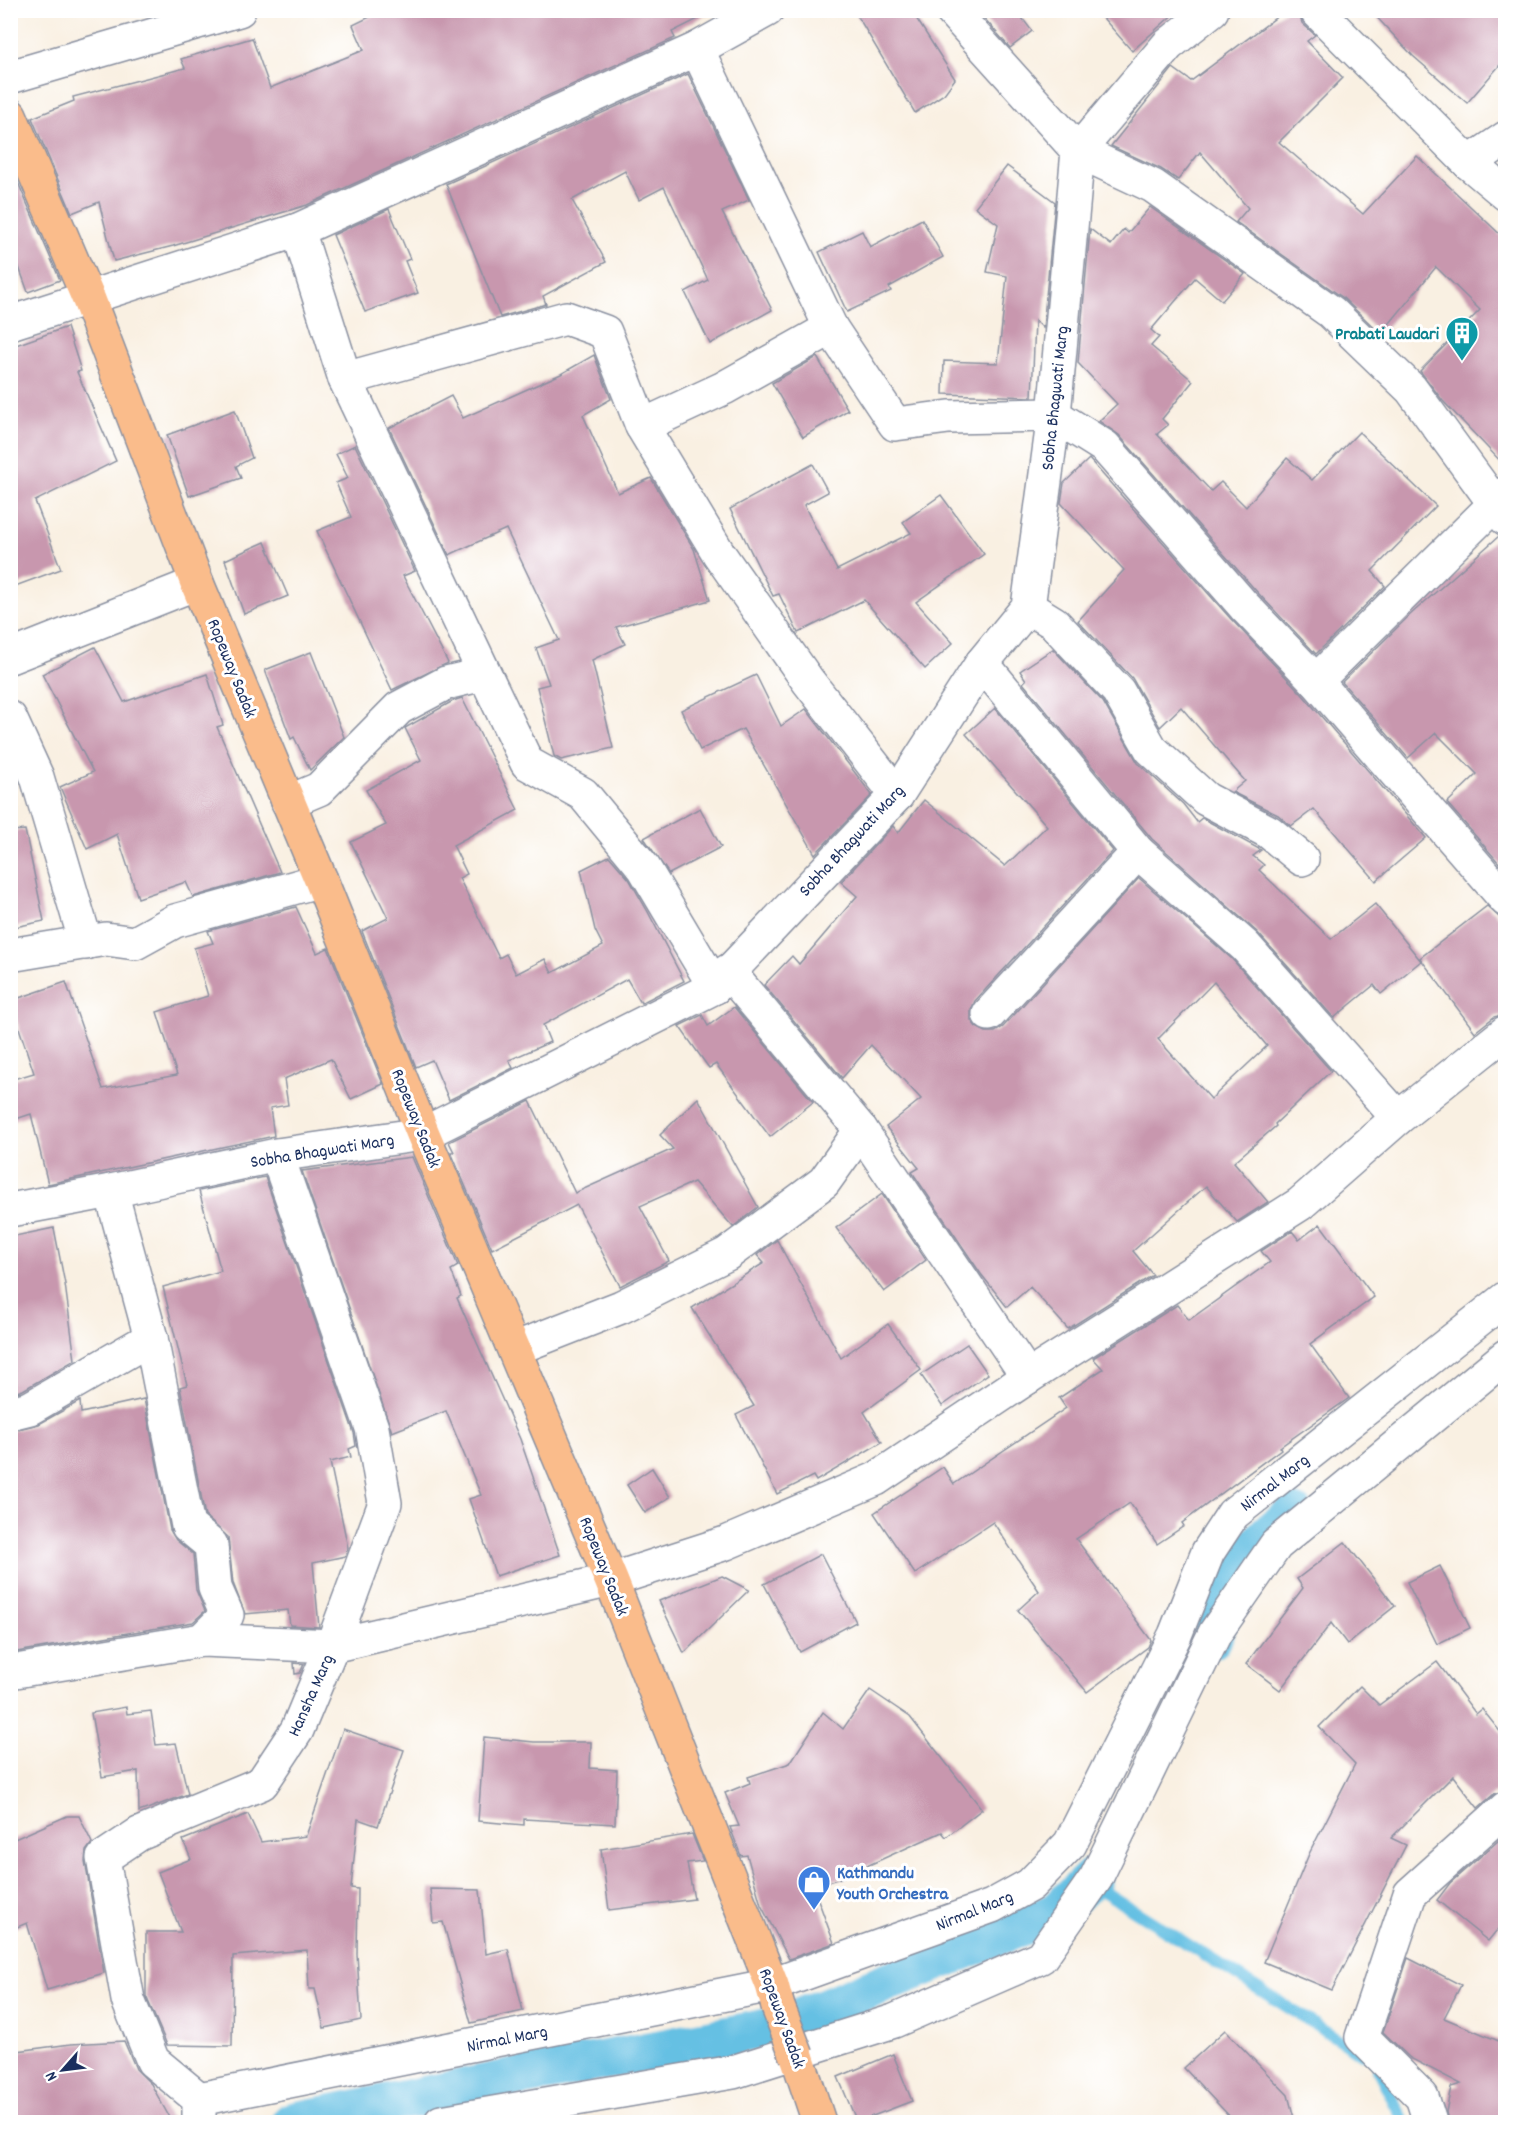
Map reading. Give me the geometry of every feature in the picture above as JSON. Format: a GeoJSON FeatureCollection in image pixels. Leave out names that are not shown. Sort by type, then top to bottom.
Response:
{"type":"FeatureCollection","features":[{"type":"Feature","properties":{"kind":"main road","name":"Ropeway Sadak"},"geometry":{"type":"LineString","coordinates":[[10,115],[89,300],[197,583],[321,880],[423,1134],[611,1580],[775,1996],[819,2122]]}},
{"type":"Feature","properties":{"kind":"street"},"geometry":{"type":"LineString","coordinates":[[10,77],[239,10]]}},
{"type":"Feature","properties":{"kind":"street"},"geometry":{"type":"LineString","coordinates":[[10,323],[89,300],[298,230],[697,49],[767,10]]}},
{"type":"Feature","properties":{"kind":"street"},"geometry":{"type":"LineString","coordinates":[[951,10],[1078,151],[1152,186],[1331,312],[1411,389],[1501,506],[1316,681]]}},
{"type":"Feature","properties":{"kind":"street"},"geometry":{"type":"LineString","coordinates":[[1078,151],[1168,45],[1212,10]]}},
{"type":"Feature","properties":{"kind":"street"},"geometry":{"type":"LineString","coordinates":[[1316,10],[1469,164],[1506,194]]}},
{"type":"Feature","properties":{"kind":"street"},"geometry":{"type":"LineString","coordinates":[[697,49],[831,328],[895,424],[949,417],[1054,415],[1105,447],[1236,597],[1316,681],[1506,900]]}},
{"type":"Feature","properties":{"kind":"street"},"geometry":{"type":"LineString","coordinates":[[1469,164],[1506,138]]}},
{"type":"Feature","properties":{"kind":"street","name":"Sobha Bhagwati Marg"},"geometry":{"type":"LineString","coordinates":[[10,1209],[111,1191],[277,1155],[423,1134],[722,979],[897,795],[982,663],[1028,607],[1054,415],[1078,151]]}},
{"type":"Feature","properties":{"kind":"street"},"geometry":{"type":"LineString","coordinates":[[298,230],[345,379],[527,764],[583,794],[644,868],[722,979],[861,1130],[1028,1377]]}},
{"type":"Feature","properties":{"kind":"street"},"geometry":{"type":"LineString","coordinates":[[345,379],[566,318],[605,332],[642,426],[719,555],[807,681],[897,795]]}},
{"type":"Feature","properties":{"kind":"street"},"geometry":{"type":"LineString","coordinates":[[642,426],[724,388],[831,328]]}},
{"type":"Feature","properties":{"kind":"street"},"geometry":{"type":"LineString","coordinates":[[10,657],[197,583]]}},
{"type":"Feature","properties":{"kind":"street"},"geometry":{"type":"LineString","coordinates":[[1028,607],[1054,623],[1118,691],[1152,749],[1206,799],[1269,832],[1302,859]]}},
{"type":"Feature","properties":{"kind":"street"},"geometry":{"type":"LineString","coordinates":[[982,663],[1138,852],[1245,946],[1398,1118]]}},
{"type":"Feature","properties":{"kind":"street"},"geometry":{"type":"LineString","coordinates":[[288,802],[319,789],[399,708],[446,683],[484,674]]}},
{"type":"Feature","properties":{"kind":"street"},"geometry":{"type":"LineString","coordinates":[[10,718],[37,777],[86,943]]}},
{"type":"Feature","properties":{"kind":"street"},"geometry":{"type":"LineString","coordinates":[[989,1014],[1138,852]]}},
{"type":"Feature","properties":{"kind":"street"},"geometry":{"type":"LineString","coordinates":[[10,955],[106,939],[135,943],[176,921],[321,880]]}},
{"type":"Feature","properties":{"kind":"street"},"geometry":{"type":"LineString","coordinates":[[10,1672],[202,1640],[332,1646],[611,1580],[726,1543],[876,1479],[1028,1377],[1300,1204],[1398,1118],[1506,1032]]}},
{"type":"Feature","properties":{"kind":"street"},"geometry":{"type":"LineString","coordinates":[[514,1349],[621,1307],[727,1254],[824,1182],[861,1130]]}},
{"type":"Feature","properties":{"kind":"street","name":"Hansha Marg"},"geometry":{"type":"LineString","coordinates":[[199,2111],[153,2061],[128,2000],[103,1858],[139,1834],[262,1783],[297,1730],[332,1646],[385,1503],[372,1428],[277,1155]]}},
{"type":"Feature","properties":{"kind":"street"},"geometry":{"type":"LineString","coordinates":[[111,1191],[151,1338],[188,1526],[211,1545],[215,1588],[227,1615],[202,1640]]}},
{"type":"Feature","properties":{"kind":"street","name":"Nirmal Marg"},"geometry":{"type":"LineString","coordinates":[[199,2111],[775,1996],[992,1906],[1030,1885],[1070,1844],[1175,1635],[1208,1552],[1233,1514],[1506,1298]]}},
{"type":"Feature","properties":{"kind":"street"},"geometry":{"type":"LineString","coordinates":[[10,1413],[30,1408],[151,1338]]}},
{"type":"Feature","properties":{"kind":"street"},"geometry":{"type":"LineString","coordinates":[[441,2122],[733,2072],[894,2021],[1041,1957],[1096,1878],[1215,1633],[1276,1545],[1506,1356]]}},
{"type":"Feature","properties":{"kind":"street"},"geometry":{"type":"LineString","coordinates":[[1430,2122],[1422,2097],[1362,2037],[1410,1894],[1506,1808]]}},
{"type":"Feature","properties":{"kind":"building"},"geometry":{"type":"Polygon","coordinates":[[[384,10],[716,10],[672,32],[675,38],[307,205],[173,246],[114,261],[99,202],[72,213],[32,118],[74,101],[73,97],[185,68],[181,59],[252,38],[270,88],[364,50],[353,25],[384,10]]]}},
{"type":"Feature","properties":{"kind":"building"},"geometry":{"type":"Polygon","coordinates":[[[854,10],[911,10],[955,79],[944,94],[915,113],[854,10]]]}},
{"type":"Feature","properties":{"kind":"building"},"geometry":{"type":"Polygon","coordinates":[[[977,10],[1016,10],[1032,31],[1010,48],[977,10]]]}},
{"type":"Feature","properties":{"kind":"building"},"geometry":{"type":"Polygon","coordinates":[[[1096,10],[1178,10],[1132,51],[1096,10]]]}},
{"type":"Feature","properties":{"kind":"building"},"geometry":{"type":"Polygon","coordinates":[[[1286,10],[1298,10],[1302,23],[1315,35],[1307,41],[1343,78],[1279,142],[1363,214],[1417,156],[1506,240],[1506,467],[1443,401],[1420,371],[1480,310],[1436,267],[1381,334],[1342,297],[1236,222],[1248,208],[1200,152],[1178,180],[1161,169],[1111,146],[1173,68],[1191,81],[1286,10]]]}},
{"type":"Feature","properties":{"kind":"building"},"geometry":{"type":"Polygon","coordinates":[[[1370,10],[1506,10],[1506,58],[1467,103],[1413,56],[1370,10]]]}},
{"type":"Feature","properties":{"kind":"building"},"geometry":{"type":"Polygon","coordinates":[[[688,74],[749,200],[722,212],[772,310],[710,344],[685,292],[708,280],[664,187],[639,200],[625,171],[572,200],[606,262],[543,296],[546,304],[500,317],[446,184],[688,74]]]}},
{"type":"Feature","properties":{"kind":"building"},"geometry":{"type":"Polygon","coordinates":[[[10,164],[60,280],[28,292],[19,267],[10,270],[10,164]]]}},
{"type":"Feature","properties":{"kind":"building"},"geometry":{"type":"Polygon","coordinates":[[[1007,166],[1055,202],[1043,328],[1035,320],[1032,397],[943,394],[944,361],[998,363],[1007,276],[987,272],[998,224],[975,207],[1007,166]]]}},
{"type":"Feature","properties":{"kind":"building"},"geometry":{"type":"Polygon","coordinates":[[[1150,207],[1245,274],[1222,301],[1195,278],[1151,330],[1159,337],[1151,346],[1193,381],[1162,419],[1168,425],[1157,434],[1211,491],[1221,482],[1246,507],[1287,458],[1312,480],[1359,432],[1436,506],[1372,571],[1385,586],[1316,654],[1258,593],[1119,435],[1099,421],[1117,404],[1078,363],[1090,229],[1111,245],[1124,229],[1128,233],[1150,207]]]}},
{"type":"Feature","properties":{"kind":"building"},"geometry":{"type":"Polygon","coordinates":[[[389,209],[410,259],[405,261],[418,293],[365,312],[333,235],[389,209]]]}},
{"type":"Feature","properties":{"kind":"building"},"geometry":{"type":"Polygon","coordinates":[[[922,219],[943,257],[889,287],[891,291],[847,312],[819,252],[862,231],[870,247],[922,219]]]}},
{"type":"Feature","properties":{"kind":"building"},"geometry":{"type":"Polygon","coordinates":[[[67,327],[81,371],[77,372],[116,461],[35,501],[61,569],[10,588],[10,347],[67,327]]]}},
{"type":"Feature","properties":{"kind":"building"},"geometry":{"type":"Polygon","coordinates":[[[594,355],[611,399],[583,415],[618,493],[651,478],[694,549],[710,600],[616,627],[625,644],[592,660],[613,748],[561,760],[554,756],[537,687],[549,684],[536,648],[559,640],[506,529],[449,555],[389,428],[451,396],[463,418],[561,374],[594,355]]]}},
{"type":"Feature","properties":{"kind":"building"},"geometry":{"type":"Polygon","coordinates":[[[817,357],[848,410],[803,437],[772,383],[817,357]]]}},
{"type":"Feature","properties":{"kind":"building"},"geometry":{"type":"Polygon","coordinates":[[[235,410],[252,458],[236,466],[241,478],[189,496],[167,435],[235,410]]]}},
{"type":"Feature","properties":{"kind":"building"},"geometry":{"type":"Polygon","coordinates":[[[355,445],[415,571],[403,576],[448,663],[392,690],[317,531],[351,517],[336,483],[348,478],[336,454],[355,445]]]}},
{"type":"Feature","properties":{"kind":"building"},"geometry":{"type":"Polygon","coordinates":[[[1089,459],[1230,618],[1302,694],[1426,838],[1376,881],[1314,809],[1291,826],[1278,815],[1232,792],[1245,781],[1181,707],[1160,727],[1132,678],[1078,621],[1124,570],[1061,503],[1064,483],[1089,459]]]}},
{"type":"Feature","properties":{"kind":"building"},"geometry":{"type":"Polygon","coordinates":[[[813,464],[828,492],[804,505],[837,570],[911,533],[903,522],[941,495],[984,554],[916,602],[953,643],[925,669],[864,600],[798,633],[779,594],[773,596],[730,509],[813,464]]]}},
{"type":"Feature","properties":{"kind":"building"},"geometry":{"type":"Polygon","coordinates":[[[1499,536],[1506,537],[1506,871],[1447,803],[1477,774],[1436,733],[1408,758],[1342,682],[1410,615],[1499,536]]]}},
{"type":"Feature","properties":{"kind":"building"},"geometry":{"type":"Polygon","coordinates":[[[265,542],[288,596],[244,614],[225,560],[265,542]]]}},
{"type":"Feature","properties":{"kind":"building"},"geometry":{"type":"Polygon","coordinates":[[[95,647],[124,702],[207,674],[223,725],[217,727],[280,872],[193,897],[186,882],[138,898],[117,834],[87,849],[60,787],[93,772],[42,674],[95,647]]]}},
{"type":"Feature","properties":{"kind":"building"},"geometry":{"type":"Polygon","coordinates":[[[1053,649],[1103,702],[1138,763],[1183,804],[1197,822],[1202,818],[1261,850],[1253,856],[1264,865],[1259,870],[1331,939],[1375,904],[1421,961],[1381,994],[1374,985],[1334,1018],[1257,932],[1152,839],[1023,683],[1026,680],[1020,671],[1053,649]]]}},
{"type":"Feature","properties":{"kind":"building"},"geometry":{"type":"Polygon","coordinates":[[[311,652],[344,737],[310,770],[294,737],[291,739],[265,670],[311,652]]]}},
{"type":"Feature","properties":{"kind":"building"},"geometry":{"type":"Polygon","coordinates":[[[756,675],[781,726],[806,709],[872,795],[815,854],[743,729],[700,750],[681,710],[756,675]]]}},
{"type":"Feature","properties":{"kind":"building"},"geometry":{"type":"Polygon","coordinates":[[[462,698],[518,810],[453,845],[467,874],[459,878],[499,958],[506,954],[516,974],[545,959],[552,973],[603,946],[595,930],[581,870],[609,856],[629,879],[684,981],[641,1003],[627,979],[543,1025],[550,1042],[509,1060],[513,1068],[449,1100],[432,1060],[416,1067],[362,931],[388,918],[351,842],[386,825],[366,790],[421,760],[405,728],[462,698]]]}},
{"type":"Feature","properties":{"kind":"building"},"geometry":{"type":"Polygon","coordinates":[[[995,708],[1113,851],[975,1001],[971,1010],[971,1020],[976,1027],[986,1032],[995,1032],[1003,1027],[1139,878],[1232,959],[1331,1071],[1275,1124],[1276,1126],[1234,1162],[1268,1202],[1237,1222],[1206,1186],[1133,1251],[1153,1275],[1068,1329],[1030,1287],[1007,1307],[981,1274],[912,1172],[919,1168],[886,1127],[921,1099],[871,1045],[842,1078],[764,985],[792,956],[799,964],[857,896],[841,882],[893,826],[898,833],[924,800],[1005,866],[1047,826],[966,734],[995,708]],[[1214,982],[1158,1039],[1211,1099],[1267,1046],[1214,982]]]}},
{"type":"Feature","properties":{"kind":"building"},"geometry":{"type":"Polygon","coordinates":[[[700,808],[721,847],[669,874],[644,838],[700,808]]]}},
{"type":"Feature","properties":{"kind":"building"},"geometry":{"type":"Polygon","coordinates":[[[25,830],[44,921],[10,928],[10,831],[25,830]]]}},
{"type":"Feature","properties":{"kind":"building"},"geometry":{"type":"Polygon","coordinates":[[[1487,906],[1499,917],[1506,918],[1506,1014],[1494,1017],[1475,1032],[1420,958],[1487,906]]]}},
{"type":"Feature","properties":{"kind":"building"},"geometry":{"type":"Polygon","coordinates":[[[296,907],[317,953],[328,948],[383,1084],[351,1099],[331,1059],[284,1079],[288,1105],[270,1108],[274,1136],[48,1184],[31,1114],[10,1121],[10,1080],[34,1073],[10,1001],[66,982],[103,1089],[177,1075],[157,1012],[208,996],[194,948],[213,943],[208,931],[296,907]]]}},
{"type":"Feature","properties":{"kind":"building"},"geometry":{"type":"Polygon","coordinates":[[[734,1007],[813,1102],[770,1137],[716,1064],[709,1068],[679,1026],[702,1015],[708,1026],[734,1007]]]}},
{"type":"Feature","properties":{"kind":"building"},"geometry":{"type":"Polygon","coordinates":[[[698,1098],[758,1207],[733,1227],[694,1182],[640,1206],[669,1261],[620,1286],[577,1205],[492,1249],[451,1152],[454,1152],[449,1142],[530,1101],[575,1193],[673,1149],[660,1135],[698,1098]]]}},
{"type":"Feature","properties":{"kind":"building"},"geometry":{"type":"Polygon","coordinates":[[[412,1157],[458,1266],[451,1270],[461,1296],[457,1298],[520,1439],[560,1555],[496,1576],[469,1499],[481,1495],[446,1411],[392,1432],[302,1171],[412,1157]]]}},
{"type":"Feature","properties":{"kind":"building"},"geometry":{"type":"Polygon","coordinates":[[[265,1177],[354,1433],[356,1446],[349,1449],[351,1457],[330,1462],[348,1548],[345,1556],[313,1563],[319,1627],[290,1625],[288,1610],[245,1614],[233,1583],[228,1537],[205,1516],[180,1387],[187,1385],[163,1287],[221,1271],[199,1191],[265,1177]]]}},
{"type":"Feature","properties":{"kind":"building"},"geometry":{"type":"Polygon","coordinates":[[[882,1194],[926,1260],[884,1292],[836,1228],[882,1194]]]}},
{"type":"Feature","properties":{"kind":"building"},"geometry":{"type":"Polygon","coordinates":[[[1320,1224],[1374,1297],[1310,1344],[1349,1398],[1280,1447],[1281,1449],[1182,1523],[1184,1526],[1157,1544],[1130,1503],[1076,1539],[1151,1640],[1148,1647],[1087,1692],[1018,1610],[1039,1591],[993,1522],[915,1574],[874,1513],[943,1467],[954,1484],[1066,1408],[1059,1398],[1103,1369],[1093,1358],[1177,1305],[1189,1320],[1270,1262],[1261,1251],[1292,1231],[1299,1240],[1320,1224]]]}},
{"type":"Feature","properties":{"kind":"building"},"geometry":{"type":"Polygon","coordinates":[[[54,1228],[65,1284],[75,1360],[23,1390],[10,1394],[10,1237],[54,1228]]]}},
{"type":"Feature","properties":{"kind":"building"},"geometry":{"type":"Polygon","coordinates":[[[777,1240],[841,1358],[888,1324],[921,1370],[864,1412],[882,1442],[816,1481],[813,1476],[777,1494],[736,1415],[754,1406],[692,1308],[764,1263],[757,1255],[777,1240]]]}},
{"type":"Feature","properties":{"kind":"building"},"geometry":{"type":"Polygon","coordinates":[[[967,1344],[988,1374],[942,1406],[921,1375],[967,1344]]]}},
{"type":"Feature","properties":{"kind":"building"},"geometry":{"type":"Polygon","coordinates":[[[144,1399],[170,1530],[176,1540],[193,1554],[196,1590],[205,1611],[193,1622],[10,1653],[10,1431],[39,1424],[80,1401],[81,1413],[144,1399]]]}},
{"type":"Feature","properties":{"kind":"building"},"geometry":{"type":"Polygon","coordinates":[[[652,1468],[670,1497],[645,1513],[627,1485],[652,1468]]]}},
{"type":"Feature","properties":{"kind":"building"},"geometry":{"type":"Polygon","coordinates":[[[1345,1542],[1395,1606],[1347,1644],[1331,1623],[1280,1690],[1246,1664],[1303,1588],[1297,1579],[1345,1542]]]}},
{"type":"Feature","properties":{"kind":"building"},"geometry":{"type":"Polygon","coordinates":[[[821,1554],[856,1622],[800,1652],[764,1584],[821,1554]]]}},
{"type":"Feature","properties":{"kind":"building"},"geometry":{"type":"Polygon","coordinates":[[[1440,1566],[1470,1628],[1437,1644],[1407,1582],[1440,1566]]]}},
{"type":"Feature","properties":{"kind":"building"},"geometry":{"type":"Polygon","coordinates":[[[722,1576],[749,1590],[684,1653],[659,1601],[722,1576]]]}},
{"type":"Feature","properties":{"kind":"building"},"geometry":{"type":"Polygon","coordinates":[[[1437,1662],[1476,1714],[1482,1709],[1506,1739],[1506,1790],[1494,1794],[1478,1808],[1453,1776],[1391,1838],[1406,1845],[1332,1990],[1264,1962],[1309,1854],[1355,1764],[1319,1727],[1360,1686],[1379,1705],[1437,1662]]]}},
{"type":"Feature","properties":{"kind":"building"},"geometry":{"type":"Polygon","coordinates":[[[294,1663],[304,1664],[300,1673],[295,1674],[294,1663]]]}},
{"type":"Feature","properties":{"kind":"building"},"geometry":{"type":"Polygon","coordinates":[[[870,1690],[910,1717],[982,1809],[946,1837],[942,1832],[838,1879],[813,1886],[834,1943],[789,1959],[761,1905],[747,1855],[741,1856],[730,1827],[739,1826],[725,1793],[750,1783],[748,1777],[790,1763],[823,1712],[843,1729],[870,1690]]]}},
{"type":"Feature","properties":{"kind":"building"},"geometry":{"type":"Polygon","coordinates":[[[126,1707],[127,1714],[151,1711],[156,1745],[176,1743],[188,1794],[139,1812],[138,1771],[102,1777],[91,1713],[126,1707]]]}},
{"type":"Feature","properties":{"kind":"building"},"geometry":{"type":"Polygon","coordinates":[[[343,1729],[404,1750],[378,1826],[358,1819],[351,1888],[358,1889],[357,1954],[361,2020],[324,2028],[315,1989],[309,1989],[307,1950],[233,1956],[232,2046],[167,2045],[146,1996],[146,1932],[181,1932],[158,1872],[191,1859],[183,1840],[248,1814],[261,1842],[306,1836],[343,1729]]]}},
{"type":"Feature","properties":{"kind":"building"},"geometry":{"type":"Polygon","coordinates":[[[484,1737],[534,1742],[591,1742],[590,1768],[617,1770],[615,1824],[524,1819],[524,1825],[478,1821],[484,1737]]]}},
{"type":"Feature","properties":{"kind":"building"},"geometry":{"type":"Polygon","coordinates":[[[67,1816],[79,1816],[92,1843],[86,1851],[85,1861],[104,1973],[47,1990],[27,1923],[10,1930],[10,1841],[67,1816]]]}},
{"type":"Feature","properties":{"kind":"building"},"geometry":{"type":"Polygon","coordinates":[[[692,1834],[703,1861],[687,1863],[694,1899],[609,1910],[601,1849],[692,1834]]]}},
{"type":"Feature","properties":{"kind":"building"},"geometry":{"type":"Polygon","coordinates":[[[1506,1834],[1506,1919],[1488,1941],[1437,1900],[1450,1883],[1506,1834]]]}},
{"type":"Feature","properties":{"kind":"building"},"geometry":{"type":"Polygon","coordinates":[[[430,1889],[480,1890],[486,1954],[508,1949],[523,2011],[471,2023],[443,1922],[433,1923],[430,1889]]]}},
{"type":"Feature","properties":{"kind":"building"},"geometry":{"type":"Polygon","coordinates":[[[1408,1958],[1461,1985],[1444,2018],[1506,2044],[1506,2122],[1448,2122],[1446,2112],[1451,2087],[1461,2084],[1410,2058],[1383,2032],[1408,1958]]]}},
{"type":"Feature","properties":{"kind":"building"},"geometry":{"type":"Polygon","coordinates":[[[1225,2030],[1288,2095],[1295,2122],[1235,2122],[1184,2068],[1225,2030]]]}},
{"type":"Feature","properties":{"kind":"building"},"geometry":{"type":"Polygon","coordinates":[[[124,2041],[136,2069],[151,2084],[172,2122],[10,2122],[10,2052],[71,2044],[124,2041]]]}},
{"type":"Feature","properties":{"kind":"building"},"geometry":{"type":"Polygon","coordinates":[[[893,2054],[912,2101],[857,2122],[838,2077],[893,2054]]]}},
{"type":"Feature","properties":{"kind":"waterway"},"geometry":{"type":"LineString","coordinates":[[1212,1639],[1232,1571],[1269,1533],[1294,1514]]}},
{"type":"Feature","properties":{"kind":"waterway"},"geometry":{"type":"LineString","coordinates":[[292,2122],[783,2025],[1056,1912],[1092,1878]]}},
{"type":"Feature","properties":{"kind":"waterway"},"geometry":{"type":"LineString","coordinates":[[1092,1884],[1362,2054]]}},
{"type":"Feature","properties":{"kind":"waterway"},"geometry":{"type":"LineString","coordinates":[[1378,2070],[1404,2122]]}},
{"type":"Feature","properties":{"kind":"place","name":"Prabati Laudari"},"geometry":{"type":"Point","coordinates":[1462,362]}},
{"type":"Feature","properties":{"kind":"place","name":"Kathmandu Youth Orchestra"},"geometry":{"type":"Point","coordinates":[814,1911]}}]}
